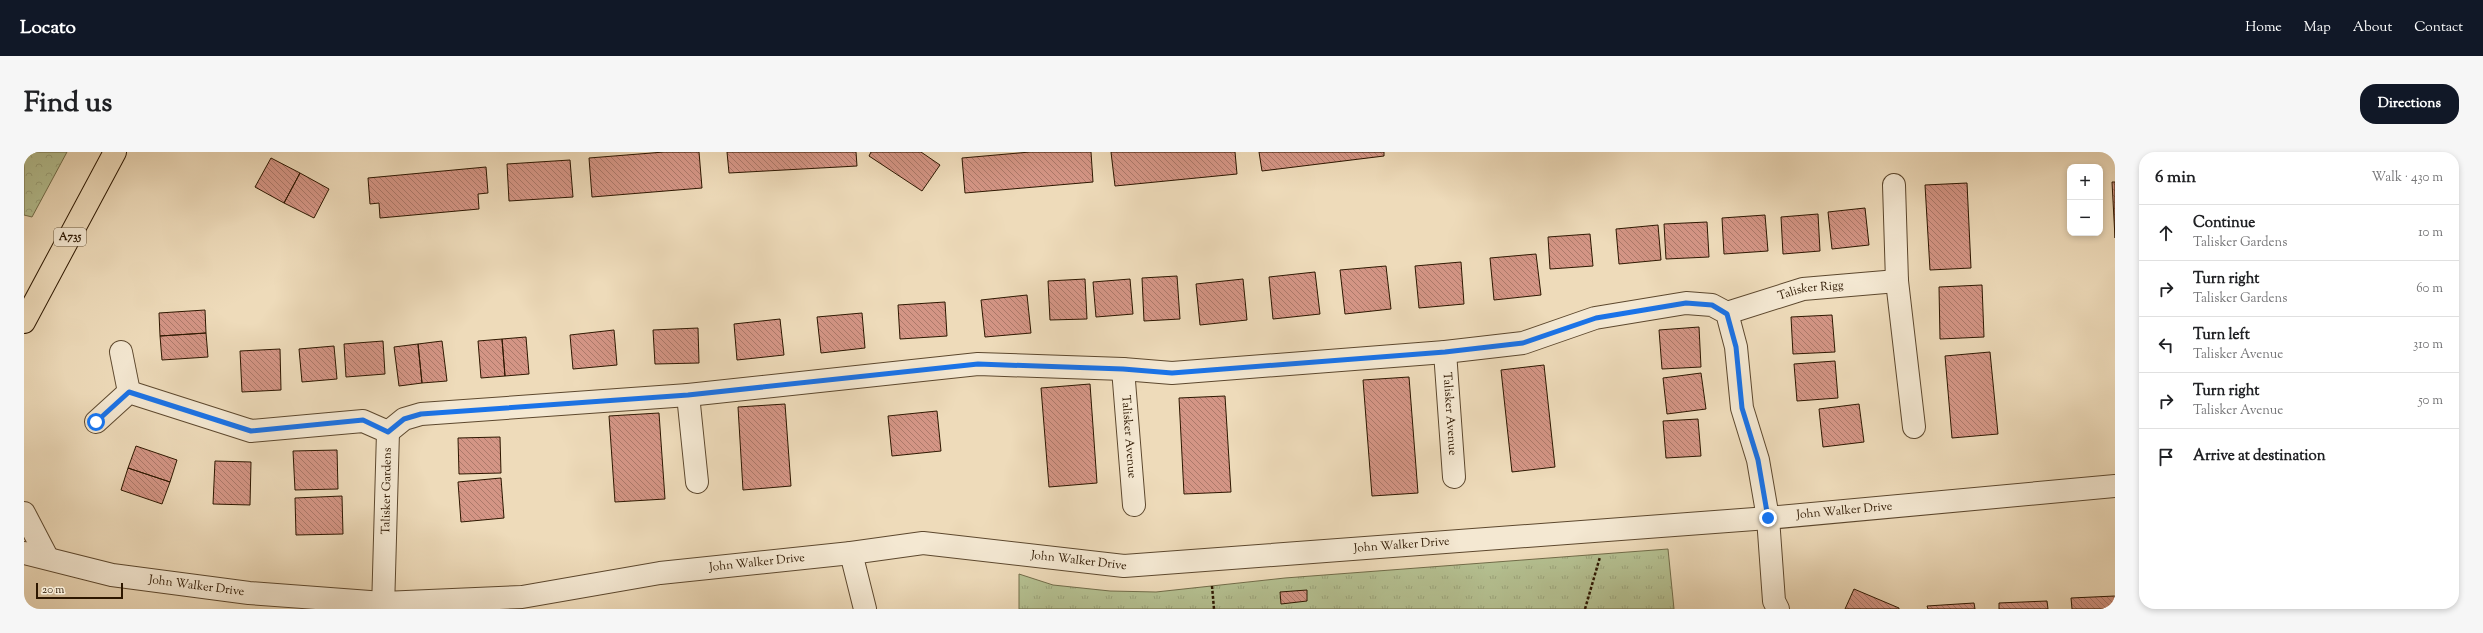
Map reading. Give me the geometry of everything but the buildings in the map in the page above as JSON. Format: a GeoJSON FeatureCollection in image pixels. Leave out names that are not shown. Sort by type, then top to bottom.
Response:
{"type":"FeatureCollection","features":[{"type":"Feature","properties":{"kind":"main road","name":"A735"},"geometry":{"type":"LineString","coordinates":[[24,322],[115,152]]}},
{"type":"Feature","properties":{"kind":"street"},"geometry":{"type":"LineString","coordinates":[[1894,185],[1897,281],[1914,427]]}},
{"type":"Feature","properties":{"kind":"street","name":"Talisker Rigg"},"geometry":{"type":"LineString","coordinates":[[1727,314],[1803,289],[1897,281]]}},
{"type":"Feature","properties":{"kind":"street"},"geometry":{"type":"LineString","coordinates":[[388,432],[404,419],[421,414],[688,395],[978,364],[1123,369],[1172,373],[1445,352],[1523,343],[1596,318],[1686,303],[1712,305],[1727,314],[1736,347],[1742,408],[1758,460],[1768,518],[1774,601],[1778,609]]}},
{"type":"Feature","properties":{"kind":"street"},"geometry":{"type":"LineString","coordinates":[[96,422],[129,392],[121,352]]}},
{"type":"Feature","properties":{"kind":"street","name":"Talisker Avenue"},"geometry":{"type":"LineString","coordinates":[[1445,352],[1454,477]]}},
{"type":"Feature","properties":{"kind":"street","name":"Talisker Avenue"},"geometry":{"type":"LineString","coordinates":[[1123,369],[1134,505]]}},
{"type":"Feature","properties":{"kind":"street","name":"Talisker Gardens"},"geometry":{"type":"LineString","coordinates":[[129,392],[251,431],[363,420],[388,432],[383,606]]}},
{"type":"Feature","properties":{"kind":"street"},"geometry":{"type":"LineString","coordinates":[[688,395],[697,482]]}},
{"type":"Feature","properties":{"kind":"street","name":"John Walker Drive"},"geometry":{"type":"LineString","coordinates":[[24,553],[47,557],[120,576],[249,593],[383,606],[522,597],[660,573],[851,553],[923,543],[1124,566],[1768,518],[2115,486]]}},
{"type":"Feature","properties":{"kind":"street"},"geometry":{"type":"LineString","coordinates":[[24,513],[47,557]]}},
{"type":"Feature","properties":{"kind":"street"},"geometry":{"type":"LineString","coordinates":[[851,553],[865,609]]}},
{"type":"Feature","properties":{"kind":"path"},"geometry":{"type":"LineString","coordinates":[[1585,609],[1608,530]]}},
{"type":"Feature","properties":{"kind":"green space"},"geometry":{"type":"Polygon","coordinates":[[[24,152],[67,152],[32,217],[24,215],[24,152]]]}},
{"type":"Feature","properties":{"kind":"green space"},"geometry":{"type":"Polygon","coordinates":[[[1668,549],[1674,609],[1019,609],[1019,574],[1053,585],[1110,591],[1156,592],[1285,578],[1668,549]]]}},
{"type":"Feature","properties":{"kind":"route"},"geometry":{"type":"LineString","coordinates":[[96,422],[129,392],[251,431],[363,420],[388,432],[404,419],[421,414],[688,395],[978,364],[1123,369],[1172,373],[1445,352],[1523,343],[1596,318],[1686,303],[1712,305],[1727,314],[1736,347],[1742,408],[1758,460],[1768,518]]}}]}
